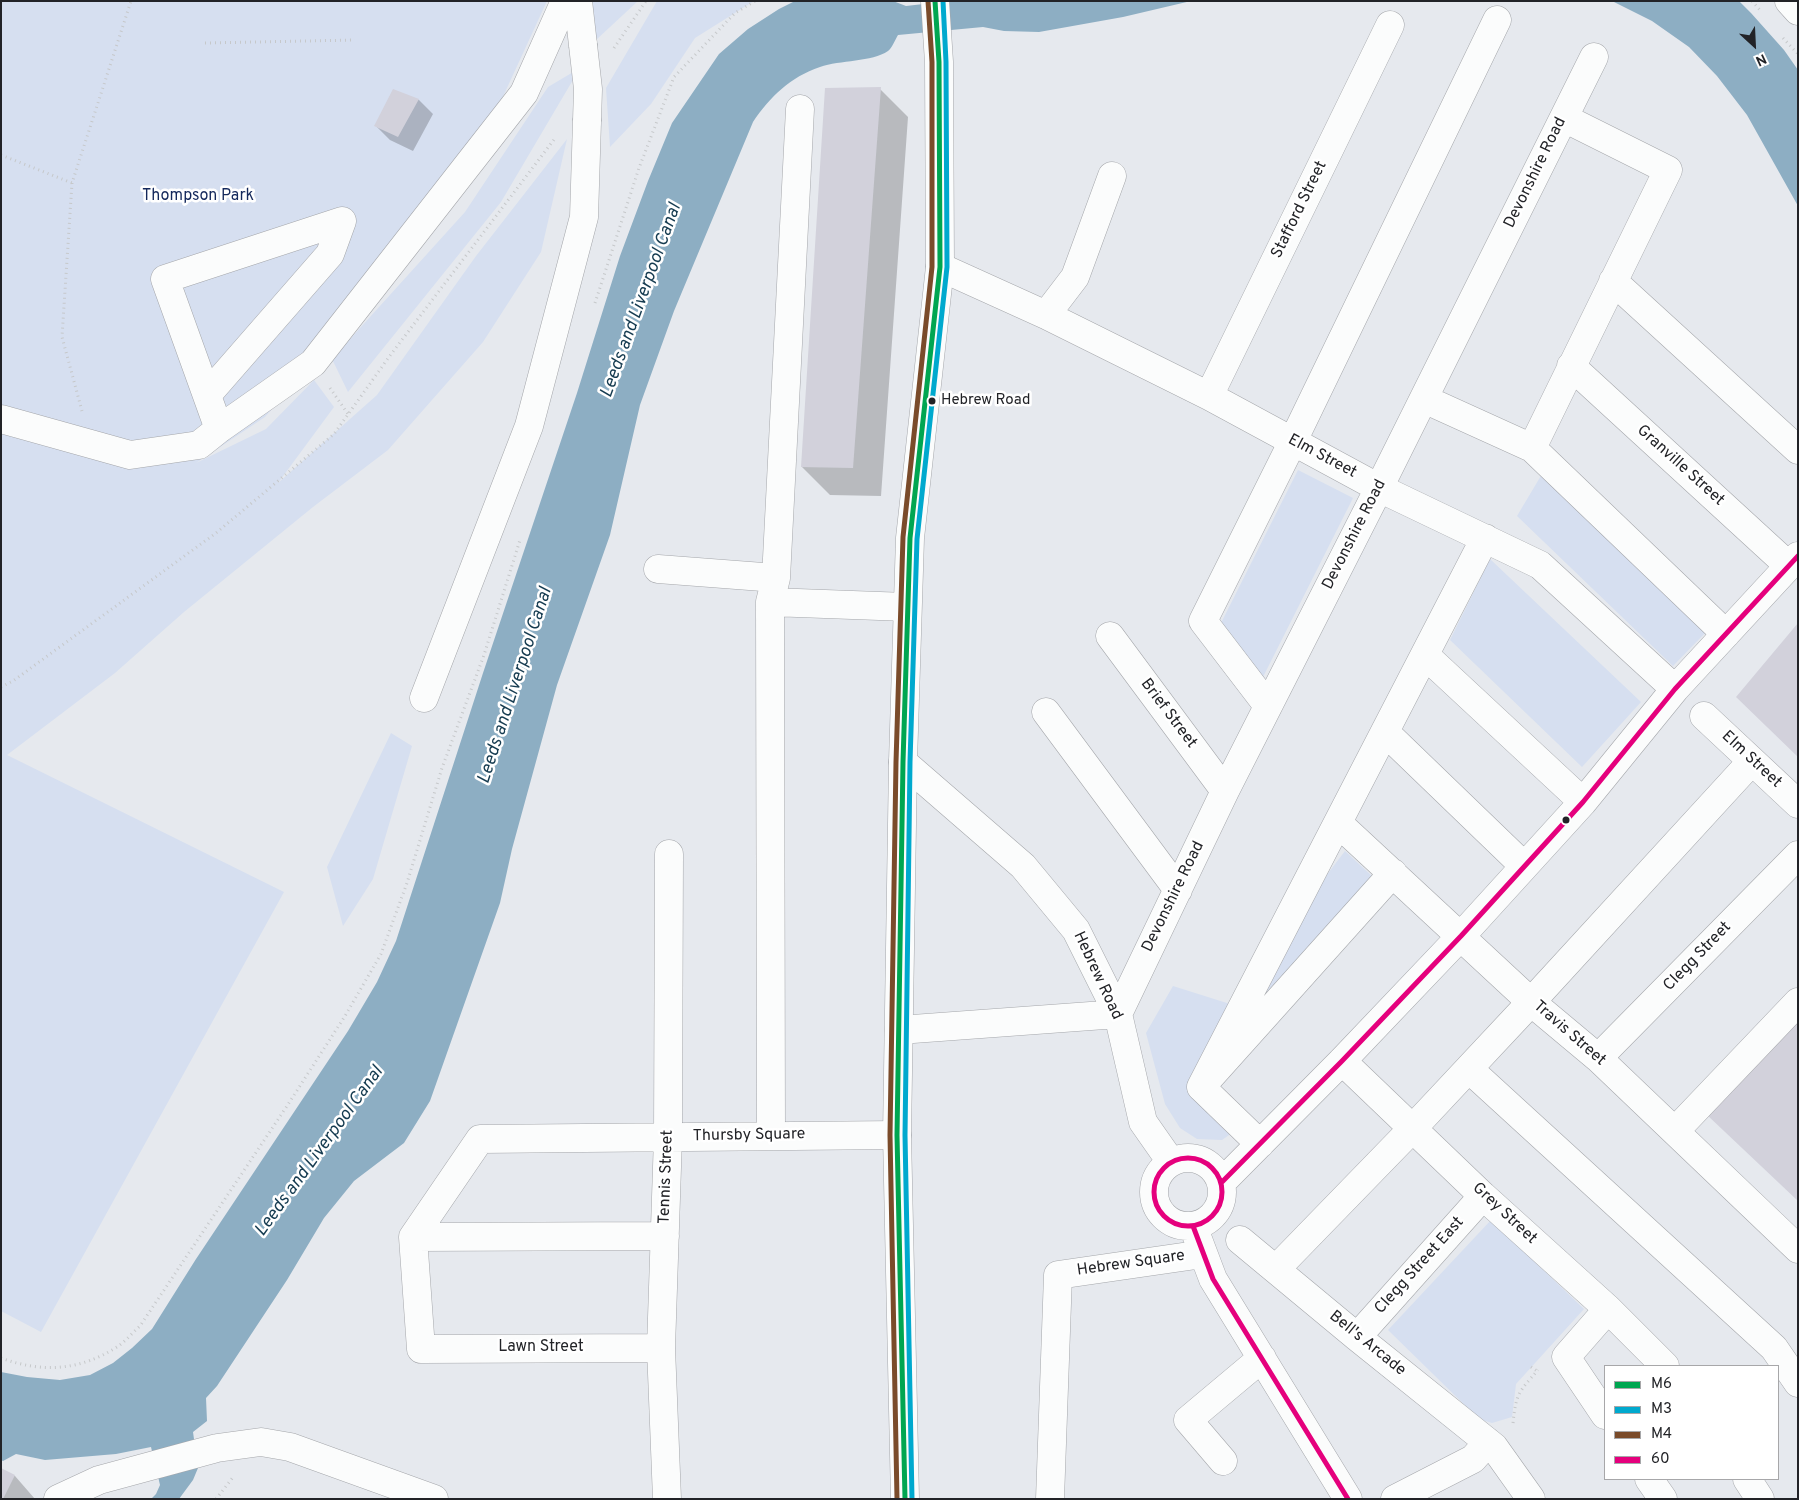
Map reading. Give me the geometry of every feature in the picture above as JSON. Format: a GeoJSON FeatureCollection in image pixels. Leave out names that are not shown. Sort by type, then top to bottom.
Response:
{"type":"FeatureCollection","features":[{"type":"Feature","properties":{"kind":"street"},"geometry":{"type":"LineString","coordinates":[[1,419],[130,455],[199,445],[218,428],[313,363],[524,93],[565,1]]}},
{"type":"Feature","properties":{"kind":"street"},"geometry":{"type":"LineString","coordinates":[[424,698],[529,426],[584,217],[588,89],[578,1]]}},
{"type":"Feature","properties":{"kind":"street"},"geometry":{"type":"LineString","coordinates":[[905,1499],[897,1135],[903,762],[910,538],[940,267],[939,62],[935,1]]}},
{"type":"Feature","properties":{"kind":"street"},"geometry":{"type":"LineString","coordinates":[[1789,1],[1798,11]]}},
{"type":"Feature","properties":{"kind":"street"},"geometry":{"type":"LineString","coordinates":[[1268,706],[1203,621],[1293,441],[1497,20]]}},
{"type":"Feature","properties":{"kind":"street","name":"Stafford Street"},"geometry":{"type":"LineString","coordinates":[[1209,396],[1390,25]]}},
{"type":"Feature","properties":{"kind":"street","name":"Devonshire Road"},"geometry":{"type":"LineString","coordinates":[[1118,1014],[1225,791],[1380,488],[1594,57]]}},
{"type":"Feature","properties":{"kind":"street"},"geometry":{"type":"LineString","coordinates":[[771,1136],[773,590],[800,109]]}},
{"type":"Feature","properties":{"kind":"street"},"geometry":{"type":"LineString","coordinates":[[1532,448],[1668,170],[1564,118]]}},
{"type":"Feature","properties":{"kind":"street"},"geometry":{"type":"LineString","coordinates":[[1046,315],[1074,276],[1112,176]]}},
{"type":"Feature","properties":{"kind":"street"},"geometry":{"type":"LineString","coordinates":[[206,395],[330,254],[342,221],[165,279],[206,395],[218,428]]}},
{"type":"Feature","properties":{"kind":"street","name":"Elm Street"},"geometry":{"type":"LineString","coordinates":[[940,267],[1046,315],[1209,396],[1380,488],[1540,565],[1675,689]]}},
{"type":"Feature","properties":{"kind":"street"},"geometry":{"type":"LineString","coordinates":[[1613,281],[1798,450]]}},
{"type":"Feature","properties":{"kind":"street","name":"Granville Street"},"geometry":{"type":"LineString","coordinates":[[1571,366],[1793,561]]}},
{"type":"Feature","properties":{"kind":"street"},"geometry":{"type":"LineString","coordinates":[[1424,399],[1532,448],[1726,634]]}},
{"type":"Feature","properties":{"kind":"street"},"geometry":{"type":"LineString","coordinates":[[1201,1087],[1485,538]]}},
{"type":"Feature","properties":{"kind":"street"},"geometry":{"type":"LineString","coordinates":[[1221,1183],[1342,1061],[1461,936],[1583,802],[1675,689],[1793,561]]}},
{"type":"Feature","properties":{"kind":"street"},"geometry":{"type":"LineString","coordinates":[[658,570],[773,590],[907,608]]}},
{"type":"Feature","properties":{"kind":"street","name":"Brief Street"},"geometry":{"type":"LineString","coordinates":[[1110,636],[1225,791]]}},
{"type":"Feature","properties":{"kind":"street"},"geometry":{"type":"LineString","coordinates":[[1425,655],[1583,802]]}},
{"type":"Feature","properties":{"kind":"street"},"geometry":{"type":"LineString","coordinates":[[1046,712],[1178,890]]}},
{"type":"Feature","properties":{"kind":"street","name":"Elm Street"},"geometry":{"type":"LineString","coordinates":[[1704,716],[1798,804]]}},
{"type":"Feature","properties":{"kind":"street"},"geometry":{"type":"LineString","coordinates":[[1385,732],[1524,866]]}},
{"type":"Feature","properties":{"kind":"street"},"geometry":{"type":"LineString","coordinates":[[1276,1269],[1469,1069],[1752,761]]}},
{"type":"Feature","properties":{"kind":"street","name":"Hebrew Road"},"geometry":{"type":"LineString","coordinates":[[903,762],[1022,866],[1076,930],[1118,1014],[1144,1122],[1171,1162]]}},
{"type":"Feature","properties":{"kind":"street","name":"Travis Street"},"geometry":{"type":"LineString","coordinates":[[1338,823],[1531,1002],[1598,1058],[1798,1249]]}},
{"type":"Feature","properties":{"kind":"street","name":"Tennis Street"},"geometry":{"type":"LineString","coordinates":[[667,1499],[662,1348],[668,1137],[669,854]]}},
{"type":"Feature","properties":{"kind":"street","name":"Clegg Street"},"geometry":{"type":"LineString","coordinates":[[1598,1058],[1798,855]]}},
{"type":"Feature","properties":{"kind":"street"},"geometry":{"type":"LineString","coordinates":[[1201,1087],[1393,873]]}},
{"type":"Feature","properties":{"kind":"street"},"geometry":{"type":"LineString","coordinates":[[1674,1131],[1798,1002]]}},
{"type":"Feature","properties":{"kind":"street"},"geometry":{"type":"LineString","coordinates":[[899,1030],[1118,1014]]}},
{"type":"Feature","properties":{"kind":"street","name":"Grey Street"},"geometry":{"type":"LineString","coordinates":[[1342,1061],[1484,1196],[1608,1309],[1664,1365]]}},
{"type":"Feature","properties":{"kind":"street"},"geometry":{"type":"LineString","coordinates":[[1469,1069],[1774,1348],[1798,1383]]}},
{"type":"Feature","properties":{"kind":"street"},"geometry":{"type":"LineString","coordinates":[[1201,1087],[1260,1144]]}},
{"type":"Feature","properties":{"kind":"street","name":"Thursby Square"},"geometry":{"type":"LineString","coordinates":[[413,1236],[480,1139],[897,1135]]}},
{"type":"Feature","properties":{"kind":"street"},"geometry":{"type":"LineString","coordinates":[[1184,1158],[1198,1159],[1214,1169],[1221,1183],[1222,1196],[1218,1207],[1208,1220],[1193,1226],[1177,1224],[1168,1220],[1160,1211],[1154,1198],[1155,1184],[1161,1171],[1171,1162],[1184,1158]]}},
{"type":"Feature","properties":{"kind":"street","name":"Clegg Street East"},"geometry":{"type":"LineString","coordinates":[[1357,1337],[1484,1196]]}},
{"type":"Feature","properties":{"kind":"street"},"geometry":{"type":"LineString","coordinates":[[1193,1226],[1213,1279],[1348,1499]]}},
{"type":"Feature","properties":{"kind":"street"},"geometry":{"type":"LineString","coordinates":[[413,1236],[665,1236]]}},
{"type":"Feature","properties":{"kind":"street","name":"Lawn Street"},"geometry":{"type":"LineString","coordinates":[[413,1236],[421,1349],[662,1348]]}},
{"type":"Feature","properties":{"kind":"street","name":"Bell's Arcade"},"geometry":{"type":"LineString","coordinates":[[1240,1240],[1491,1444],[1531,1499]]}},
{"type":"Feature","properties":{"kind":"street","name":"Hebrew Square"},"geometry":{"type":"LineString","coordinates":[[1050,1499],[1058,1275],[1203,1254]]}},
{"type":"Feature","properties":{"kind":"street"},"geometry":{"type":"LineString","coordinates":[[1604,1414],[1566,1357],[1608,1309]]}},
{"type":"Feature","properties":{"kind":"street"},"geometry":{"type":"LineString","coordinates":[[1223,1461],[1188,1420],[1262,1358]]}},
{"type":"Feature","properties":{"kind":"street"},"geometry":{"type":"LineString","coordinates":[[58,1499],[99,1480],[217,1448],[261,1442],[290,1447],[376,1476],[434,1499]]}},
{"type":"Feature","properties":{"kind":"street"},"geometry":{"type":"LineString","coordinates":[[1394,1499],[1473,1459],[1491,1444]]}},
{"type":"Feature","properties":{"kind":"street"},"geometry":{"type":"LineString","coordinates":[[1650,1480],[1663,1499]]}},
{"type":"Feature","properties":{"kind":"street"},"geometry":{"type":"LineString","coordinates":[[1748,1480],[1760,1499]]}},
{"type":"Feature","properties":{"kind":"path"},"geometry":{"type":"LineString","coordinates":[[92,445],[62,337],[72,183],[131,1]]}},
{"type":"Feature","properties":{"kind":"path"},"geometry":{"type":"LineString","coordinates":[[612,50],[646,1]]}},
{"type":"Feature","properties":{"kind":"path"},"geometry":{"type":"LineString","coordinates":[[594,307],[639,168],[674,77],[735,13],[756,1]]}},
{"type":"Feature","properties":{"kind":"path"},"geometry":{"type":"LineString","coordinates":[[205,43],[355,40]]}},
{"type":"Feature","properties":{"kind":"path"},"geometry":{"type":"LineString","coordinates":[[1,687],[13,681],[216,533],[334,434],[389,357],[561,129]]}},
{"type":"Feature","properties":{"kind":"path"},"geometry":{"type":"LineString","coordinates":[[1,155],[72,183]]}},
{"type":"Feature","properties":{"kind":"path"},"geometry":{"type":"LineString","coordinates":[[1,1358],[46,1368],[74,1367],[94,1360],[118,1347],[140,1326],[345,1016],[381,954],[407,884],[442,768],[484,655],[522,532]]}},
{"type":"Feature","properties":{"kind":"path"},"geometry":{"type":"LineString","coordinates":[[1491,1444],[1512,1427],[1516,1400],[1521,1389],[1549,1357],[1566,1357]]}},
{"type":"Feature","properties":{"kind":"path"},"geometry":{"type":"LineString","coordinates":[[1532,1367],[1537,1371]]}},
{"type":"Feature","properties":{"kind":"green space","name":"Thompson Park"},"geometry":{"type":"Polygon","coordinates":[[[1,1],[547,1],[454,203],[265,417],[196,463],[266,429],[314,380],[334,407],[278,483],[377,395],[476,256],[567,139],[541,252],[483,342],[388,450],[313,507],[184,612],[115,673],[7,755],[284,892],[41,1332],[1,1311],[1,1]]]}},
{"type":"Feature","properties":{"kind":"green space"},"geometry":{"type":"Polygon","coordinates":[[[590,1],[638,1],[596,40],[590,1]]]}},
{"type":"Feature","properties":{"kind":"green space"},"geometry":{"type":"Polygon","coordinates":[[[657,1],[754,1],[695,38],[651,104],[610,147],[606,88],[657,1]]]}},
{"type":"Feature","properties":{"kind":"green space"},"geometry":{"type":"Polygon","coordinates":[[[580,68],[501,202],[348,392],[332,359],[465,212],[548,87],[580,68]]]}},
{"type":"Feature","properties":{"kind":"green space"},"geometry":{"type":"Polygon","coordinates":[[[1298,470],[1353,498],[1260,683],[1220,625],[1298,470]]]}},
{"type":"Feature","properties":{"kind":"green space"},"geometry":{"type":"Polygon","coordinates":[[[1542,474],[1707,631],[1673,666],[1517,516],[1542,474]]]}},
{"type":"Feature","properties":{"kind":"green space"},"geometry":{"type":"Polygon","coordinates":[[[1490,559],[1641,702],[1582,767],[1450,640],[1490,559]]]}},
{"type":"Feature","properties":{"kind":"green space"},"geometry":{"type":"Polygon","coordinates":[[[391,733],[412,746],[373,879],[343,926],[327,867],[391,733]]]}},
{"type":"Feature","properties":{"kind":"green space"},"geometry":{"type":"Polygon","coordinates":[[[1345,851],[1374,878],[1263,996],[1313,893],[1345,851]]]}},
{"type":"Feature","properties":{"kind":"green space"},"geometry":{"type":"Polygon","coordinates":[[[1173,986],[1230,1004],[1194,1085],[1242,1126],[1222,1140],[1197,1139],[1180,1128],[1165,1104],[1146,1033],[1173,986]]]}},
{"type":"Feature","properties":{"kind":"green space"},"geometry":{"type":"Polygon","coordinates":[[[1491,1220],[1584,1309],[1516,1384],[1512,1417],[1492,1423],[1479,1419],[1388,1330],[1491,1220]]]}},
{"type":"Feature","properties":{"kind":"water","name":"Leeds and Liverpool Canal"},"geometry":{"type":"Polygon","coordinates":[[[795,1],[893,1],[906,6],[950,1],[1191,1],[1123,17],[1039,32],[1004,31],[983,27],[898,35],[889,50],[881,55],[828,65],[809,71],[790,82],[766,104],[753,122],[674,311],[640,405],[610,535],[557,685],[512,849],[500,903],[430,1101],[404,1143],[354,1181],[324,1218],[287,1280],[217,1386],[206,1398],[207,1421],[193,1432],[198,1468],[193,1480],[179,1499],[151,1499],[156,1494],[160,1485],[151,1447],[116,1454],[45,1460],[16,1454],[3,1461],[1,1460],[1,1372],[60,1380],[90,1375],[113,1363],[152,1329],[196,1259],[348,1031],[377,982],[396,941],[577,393],[620,256],[672,123],[719,54],[748,29],[795,1]]]}},
{"type":"Feature","properties":{"kind":"water"},"geometry":{"type":"Polygon","coordinates":[[[1612,1],[1739,1],[1751,13],[1784,50],[1798,70],[1798,206],[1747,115],[1717,76],[1689,47],[1652,21],[1612,1]]]}},
{"type":"Feature","properties":{"kind":"building"},"geometry":{"type":"Polygon","coordinates":[[[881,87],[853,468],[801,467],[825,88],[881,87]]]}},
{"type":"Feature","properties":{"kind":"building"},"geometry":{"type":"Polygon","coordinates":[[[393,89],[419,99],[398,137],[374,126],[393,89]]]}},
{"type":"Feature","properties":{"kind":"building"},"geometry":{"type":"Polygon","coordinates":[[[1798,623],[1798,757],[1736,697],[1798,623]]]}},
{"type":"Feature","properties":{"kind":"building"},"geometry":{"type":"Polygon","coordinates":[[[1798,1016],[1798,1201],[1706,1114],[1798,1016]]]}},
{"type":"Feature","properties":{"kind":"building"},"geometry":{"type":"Polygon","coordinates":[[[1,1468],[15,1475],[3,1499],[1,1499],[1,1468]]]}},
{"type":"Feature","properties":{"kind":"transit line","name":"M4"},"geometry":{"type":"LineString","coordinates":[[897,1499],[890,1135],[896,762],[903,537],[932,267],[932,62],[928,1]]}},
{"type":"Feature","properties":{"kind":"transit line","name":"M6"},"geometry":{"type":"LineString","coordinates":[[905,1499],[897,1135],[903,762],[910,538],[940,267],[939,62],[935,1]]}},
{"type":"Feature","properties":{"kind":"transit line","name":"M3"},"geometry":{"type":"LineString","coordinates":[[912,1499],[905,1135],[910,762],[917,539],[947,267],[946,62],[943,1]]}},
{"type":"Feature","properties":{"kind":"transit line","name":"60"},"geometry":{"type":"LineString","coordinates":[[1221,1183],[1342,1061],[1461,936],[1583,802],[1675,689],[1798,556]]}},
{"type":"Feature","properties":{"kind":"transit line","name":"60"},"geometry":{"type":"LineString","coordinates":[[1188,1158],[1201,1161],[1212,1168],[1219,1179],[1222,1192],[1219,1205],[1212,1216],[1201,1223],[1188,1226],[1175,1223],[1164,1216],[1157,1205],[1154,1192],[1157,1179],[1164,1168],[1175,1161],[1188,1158]]}},
{"type":"Feature","properties":{"kind":"transit line","name":"60"},"geometry":{"type":"LineString","coordinates":[[1193,1226],[1213,1279],[1348,1499]]}},
{"type":"Feature","properties":{"kind":"place","name":"Hebrew Road"},"geometry":{"type":"Point","coordinates":[932,401]}}]}
